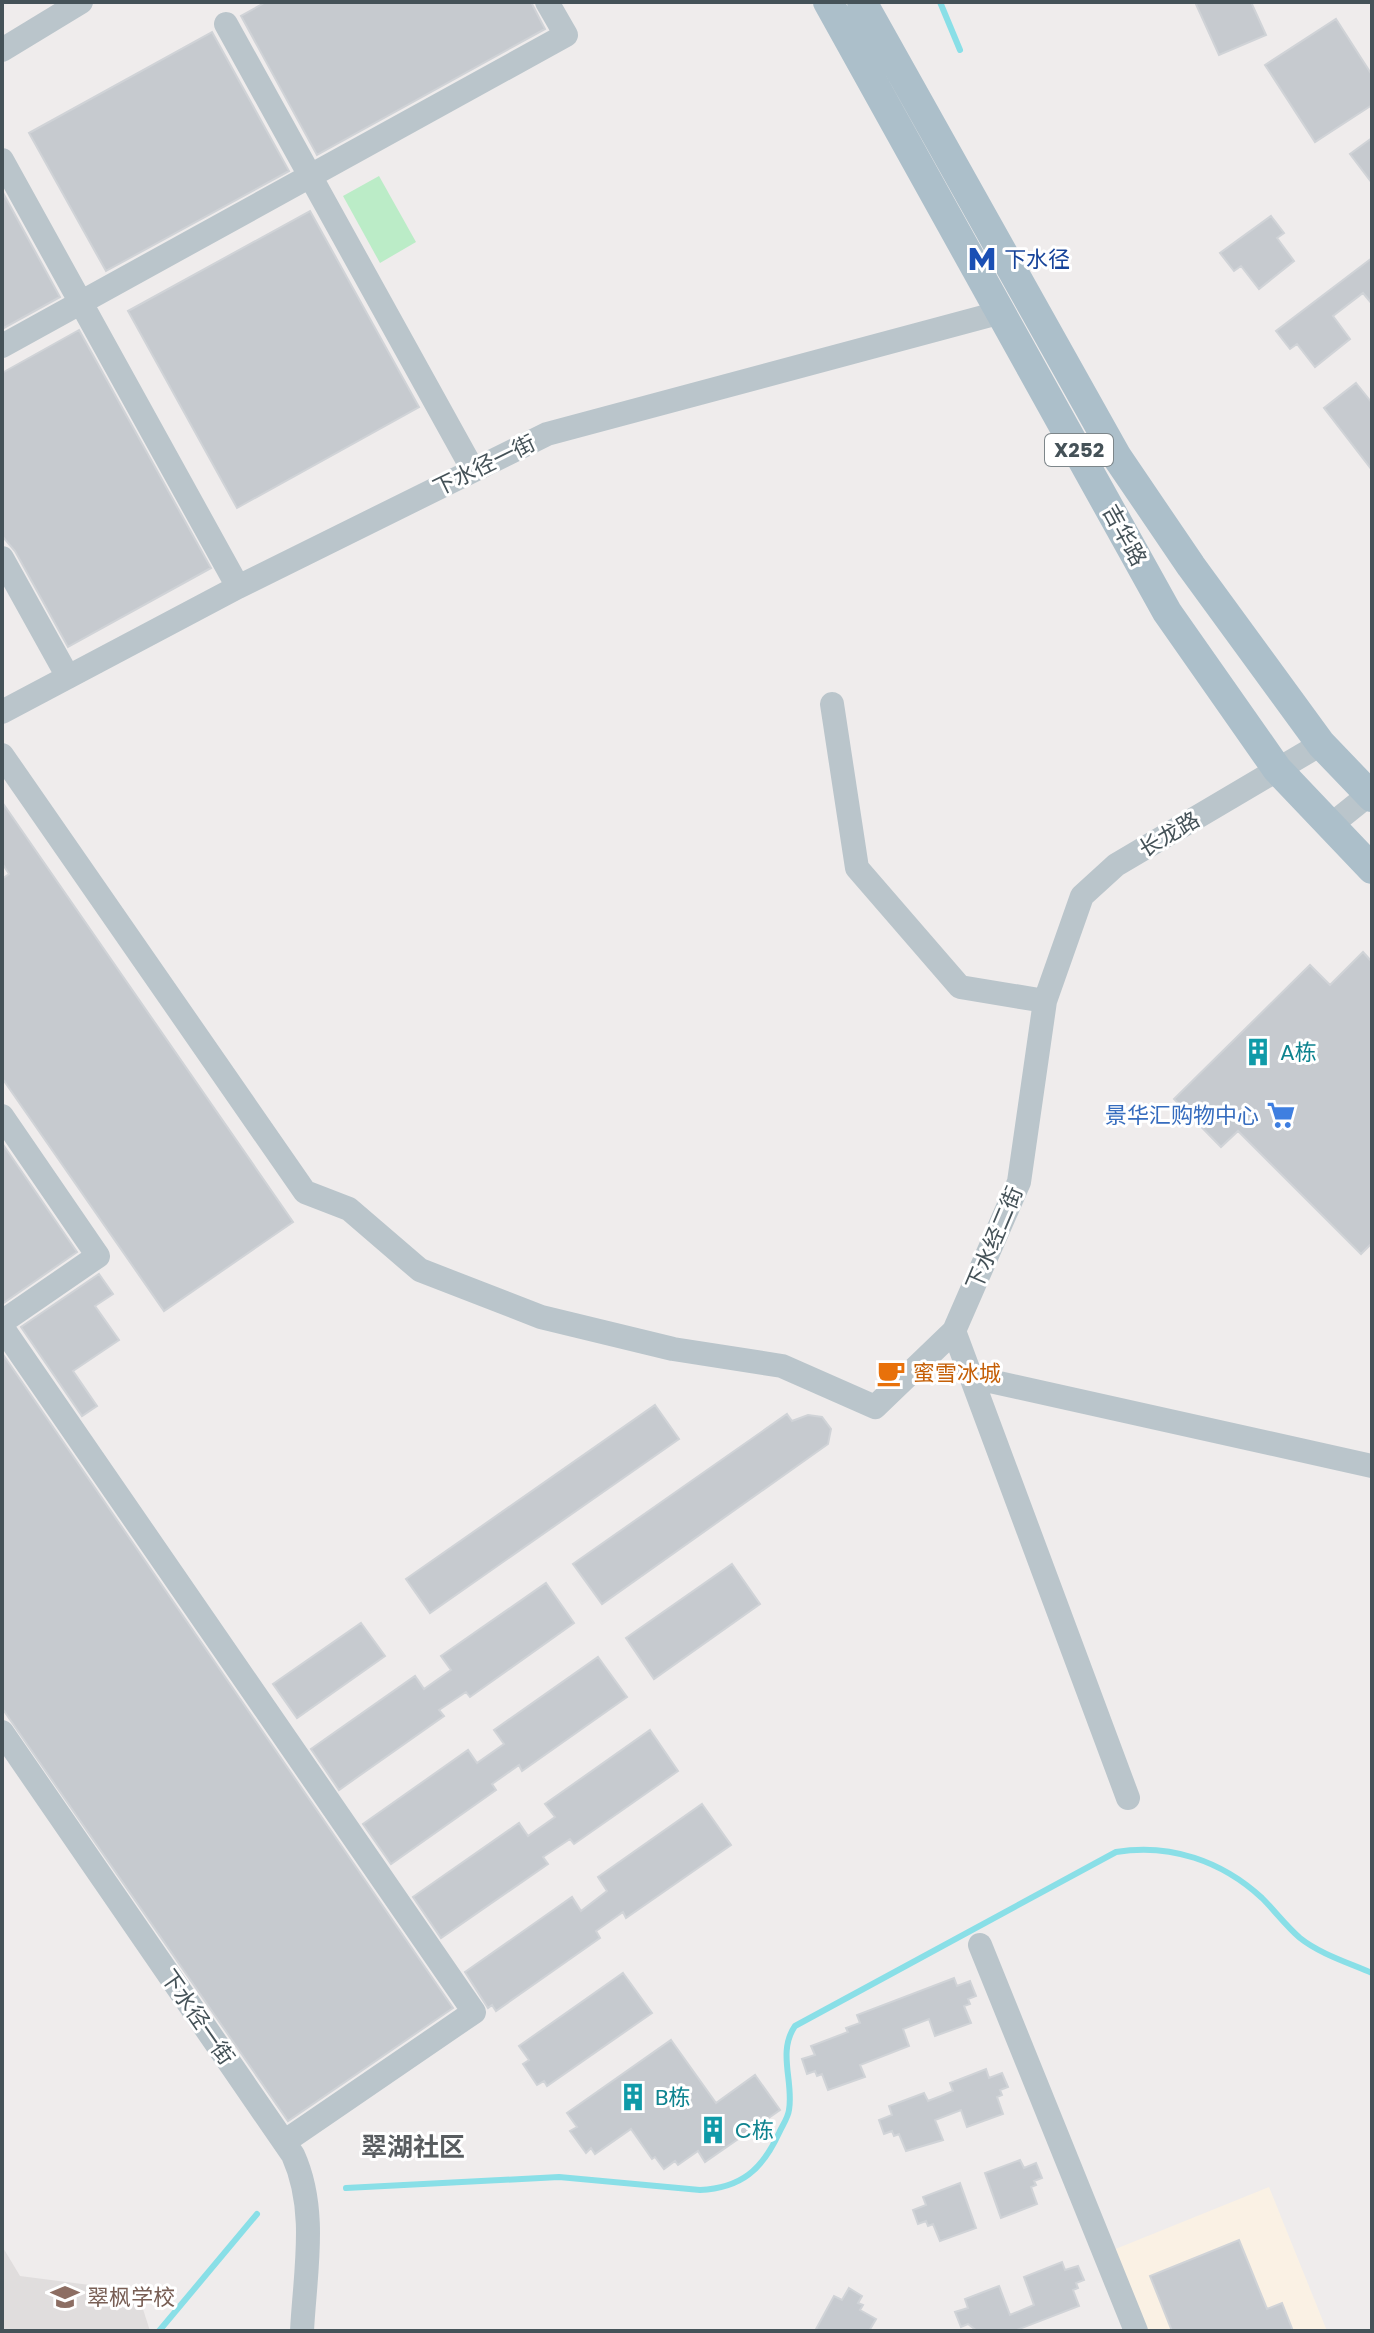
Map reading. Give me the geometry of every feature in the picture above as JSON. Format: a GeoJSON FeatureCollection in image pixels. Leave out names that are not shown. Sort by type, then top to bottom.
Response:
{"type":"FeatureCollection","features":[{"type":"Feature","properties":{"kind":"main road","name":"吉华路"},"geometry":{"type":"LineString","coordinates":[[828,2],[1167,612],[1277,769],[1372,869]]}},
{"type":"Feature","properties":{"kind":"main road","name":"吉华路"},"geometry":{"type":"LineString","coordinates":[[862,2],[1117,457],[1191,566],[1321,744],[1371,794]]}},
{"type":"Feature","properties":{"kind":"street"},"geometry":{"type":"LineString","coordinates":[[2,50],[81,2]]}},
{"type":"Feature","properties":{"kind":"street"},"geometry":{"type":"LineString","coordinates":[[2,346],[566,35],[547,2]]}},
{"type":"Feature","properties":{"kind":"street"},"geometry":{"type":"LineString","coordinates":[[226,24],[473,470]]}},
{"type":"Feature","properties":{"kind":"street"},"geometry":{"type":"LineString","coordinates":[[2,160],[238,587]]}},
{"type":"Feature","properties":{"kind":"street","name":"下水径一街"},"geometry":{"type":"LineString","coordinates":[[2,712],[238,587],[547,434],[1002,312]]}},
{"type":"Feature","properties":{"kind":"street"},"geometry":{"type":"LineString","coordinates":[[2,558],[68,677]]}},
{"type":"Feature","properties":{"kind":"street"},"geometry":{"type":"LineString","coordinates":[[832,704],[857,868],[960,987],[1045,1001]]}},
{"type":"Feature","properties":{"kind":"street","name":"长龙路"},"geometry":{"type":"LineString","coordinates":[[1059,961],[1082,896],[1105,875],[1321,744]]}},
{"type":"Feature","properties":{"kind":"street","name":"下水经二街"},"geometry":{"type":"LineString","coordinates":[[2,755],[305,1192],[349,1209],[420,1270],[541,1317],[673,1349],[782,1366],[875,1407],[954,1331],[1019,1182],[1045,1001],[1059,961]]}},
{"type":"Feature","properties":{"kind":"street"},"geometry":{"type":"LineString","coordinates":[[1331,825],[1371,794]]}},
{"type":"Feature","properties":{"kind":"street"},"geometry":{"type":"LineString","coordinates":[[2,1116],[98,1256],[2,1324],[474,2012],[284,2142]]}},
{"type":"Feature","properties":{"kind":"street"},"geometry":{"type":"LineString","coordinates":[[954,1331],[1128,1798]]}},
{"type":"Feature","properties":{"kind":"street"},"geometry":{"type":"LineString","coordinates":[[972,1377],[1372,1466]]}},
{"type":"Feature","properties":{"kind":"street","name":"下水径一街"},"geometry":{"type":"LineString","coordinates":[[2,1732],[284,2142],[299,2169],[307,2198],[302,2331]]}},
{"type":"Feature","properties":{"kind":"street"},"geometry":{"type":"LineString","coordinates":[[980,1945],[1136,2331]]}},
{"type":"Feature","properties":{"kind":"shaded area"},"geometry":{"type":"Polygon","coordinates":[[[1269,2187],[1327,2331],[1146,2331],[1113,2250],[1269,2187]]]}},
{"type":"Feature","properties":{"kind":"shaded area","name":"翠枫学校"},"geometry":{"type":"Polygon","coordinates":[[[2,2246],[20,2276],[113,2288],[142,2306],[150,2331],[2,2331],[2,2246]]]}},
{"type":"Feature","properties":{"kind":"green space"},"geometry":{"type":"Polygon","coordinates":[[[379,176],[416,242],[380,263],[343,196],[379,176]]]}},
{"type":"Feature","properties":{"kind":"building"},"geometry":{"type":"Polygon","coordinates":[[[266,2],[531,2],[545,29],[317,155],[241,16],[266,2]]]}},
{"type":"Feature","properties":{"kind":"building"},"geometry":{"type":"Polygon","coordinates":[[[1195,2],[1251,2],[1266,35],[1219,55],[1195,2]]]}},
{"type":"Feature","properties":{"kind":"building"},"geometry":{"type":"Polygon","coordinates":[[[1336,19],[1372,75],[1372,105],[1315,142],[1265,65],[1336,19]]]}},
{"type":"Feature","properties":{"kind":"building"},"geometry":{"type":"Polygon","coordinates":[[[212,32],[289,171],[106,271],[29,133],[212,32]]]}},
{"type":"Feature","properties":{"kind":"building"},"geometry":{"type":"Polygon","coordinates":[[[1372,138],[1372,183],[1350,154],[1372,138]]]}},
{"type":"Feature","properties":{"kind":"building"},"geometry":{"type":"Polygon","coordinates":[[[2,191],[60,297],[2,329],[2,191]]]}},
{"type":"Feature","properties":{"kind":"building"},"geometry":{"type":"Polygon","coordinates":[[[310,211],[419,407],[237,508],[128,311],[310,211]]]}},
{"type":"Feature","properties":{"kind":"building"},"geometry":{"type":"Polygon","coordinates":[[[1271,216],[1284,233],[1277,238],[1294,261],[1259,289],[1241,266],[1234,271],[1220,253],[1271,216]]]}},
{"type":"Feature","properties":{"kind":"building"},"geometry":{"type":"Polygon","coordinates":[[[1372,258],[1372,304],[1363,293],[1333,316],[1350,339],[1315,367],[1297,344],[1290,349],[1276,331],[1372,258]]]}},
{"type":"Feature","properties":{"kind":"building"},"geometry":{"type":"Polygon","coordinates":[[[79,330],[211,568],[68,647],[15,551],[2,536],[2,373],[79,330]]]}},
{"type":"Feature","properties":{"kind":"building"},"geometry":{"type":"Polygon","coordinates":[[[1356,383],[1372,403],[1372,470],[1324,408],[1356,383]]]}},
{"type":"Feature","properties":{"kind":"building"},"geometry":{"type":"Polygon","coordinates":[[[2,802],[293,1222],[164,1311],[2,1078],[2,879],[9,874],[2,863],[2,802]]]}},
{"type":"Feature","properties":{"kind":"building","name":"景华汇购物中心"},"geometry":{"type":"Polygon","coordinates":[[[1363,952],[1372,962],[1372,1243],[1361,1254],[1238,1131],[1221,1147],[1174,1099],[1310,965],[1330,985],[1363,952]]]}},
{"type":"Feature","properties":{"kind":"building"},"geometry":{"type":"Polygon","coordinates":[[[2,1143],[77,1252],[2,1304],[2,1143]]]}},
{"type":"Feature","properties":{"kind":"building"},"geometry":{"type":"Polygon","coordinates":[[[99,1274],[113,1294],[95,1306],[119,1340],[73,1371],[97,1406],[82,1416],[21,1327],[99,1274]]]}},
{"type":"Feature","properties":{"kind":"building"},"geometry":{"type":"Polygon","coordinates":[[[2,1353],[453,2008],[288,2121],[2,1708],[2,1353]]]}},
{"type":"Feature","properties":{"kind":"building"},"geometry":{"type":"Polygon","coordinates":[[[655,1405],[679,1439],[430,1613],[406,1579],[655,1405]]]}},
{"type":"Feature","properties":{"kind":"building"},"geometry":{"type":"Polygon","coordinates":[[[787,1414],[792,1421],[808,1415],[822,1417],[831,1429],[828,1444],[602,1604],[573,1564],[787,1414]]]}},
{"type":"Feature","properties":{"kind":"building"},"geometry":{"type":"Polygon","coordinates":[[[732,1564],[760,1604],[654,1679],[626,1638],[732,1564]]]}},
{"type":"Feature","properties":{"kind":"building"},"geometry":{"type":"Polygon","coordinates":[[[546,1583],[574,1623],[470,1697],[466,1692],[439,1710],[444,1716],[339,1790],[311,1749],[415,1676],[424,1689],[451,1670],[441,1656],[546,1583]]]}},
{"type":"Feature","properties":{"kind":"building"},"geometry":{"type":"Polygon","coordinates":[[[361,1623],[385,1656],[297,1718],[273,1684],[361,1623]]]}},
{"type":"Feature","properties":{"kind":"building"},"geometry":{"type":"Polygon","coordinates":[[[598,1657],[627,1697],[522,1771],[519,1765],[492,1784],[496,1790],[391,1864],[363,1824],[468,1750],[477,1763],[504,1744],[494,1730],[598,1657]]]}},
{"type":"Feature","properties":{"kind":"building"},"geometry":{"type":"Polygon","coordinates":[[[650,1730],[678,1771],[574,1844],[570,1839],[543,1857],[548,1864],[441,1938],[413,1897],[519,1823],[528,1836],[555,1817],[545,1804],[650,1730]]]}},
{"type":"Feature","properties":{"kind":"building"},"geometry":{"type":"Polygon","coordinates":[[[702,1804],[731,1845],[626,1918],[623,1912],[596,1931],[600,1938],[496,2011],[492,2005],[488,2008],[465,1972],[572,1897],[581,1911],[607,1891],[598,1877],[702,1804]]]}},
{"type":"Feature","properties":{"kind":"building"},"geometry":{"type":"Polygon","coordinates":[[[623,1973],[652,2013],[547,2086],[544,2081],[537,2085],[523,2064],[529,2060],[519,2046],[623,1973]]]}},
{"type":"Feature","properties":{"kind":"building"},"geometry":{"type":"Polygon","coordinates":[[[954,1978],[957,1986],[970,1981],[976,1996],[968,1999],[970,2004],[964,2006],[971,2023],[935,2036],[929,2019],[903,2029],[909,2046],[860,2065],[865,2077],[828,2090],[822,2074],[817,2076],[815,2071],[807,2074],[802,2059],[815,2055],[811,2046],[848,2032],[846,2028],[860,2023],[857,2015],[954,1978]]]}},
{"type":"Feature","properties":{"kind":"building"},"geometry":{"type":"Polygon","coordinates":[[[671,2040],[716,2103],[755,2075],[780,2110],[705,2162],[698,2151],[678,2165],[675,2161],[664,2169],[655,2157],[652,2159],[631,2129],[595,2154],[591,2148],[586,2153],[570,2131],[577,2127],[567,2113],[671,2040]]]}},
{"type":"Feature","properties":{"kind":"building"},"geometry":{"type":"Polygon","coordinates":[[[986,2069],[989,2078],[1002,2073],[1008,2087],[1000,2090],[1002,2095],[997,2097],[1003,2114],[967,2127],[961,2110],[935,2120],[943,2140],[906,2151],[899,2134],[894,2136],[892,2131],[884,2134],[879,2120],[892,2115],[889,2106],[924,2093],[928,2101],[953,2091],[950,2083],[986,2069]]]}},
{"type":"Feature","properties":{"kind":"building"},"geometry":{"type":"Polygon","coordinates":[[[1020,2160],[1024,2168],[1036,2163],[1042,2178],[1034,2181],[1036,2185],[1031,2187],[1037,2204],[1001,2218],[985,2173],[1020,2160]]]}},
{"type":"Feature","properties":{"kind":"building"},"geometry":{"type":"Polygon","coordinates":[[[960,2183],[976,2228],[940,2241],[933,2224],[928,2226],[926,2221],[918,2224],[913,2210],[926,2205],[923,2197],[960,2183]]]}},
{"type":"Feature","properties":{"kind":"building"},"geometry":{"type":"Polygon","coordinates":[[[1239,2240],[1267,2309],[1282,2303],[1293,2331],[1172,2331],[1150,2276],[1239,2240]]]}},
{"type":"Feature","properties":{"kind":"building"},"geometry":{"type":"Polygon","coordinates":[[[1062,2262],[1065,2270],[1078,2266],[1084,2280],[1076,2283],[1078,2288],[1073,2290],[1079,2306],[1014,2331],[977,2331],[968,2324],[961,2327],[955,2312],[968,2308],[965,2299],[999,2286],[1010,2315],[1034,2305],[1024,2277],[1062,2262]]]}},
{"type":"Feature","properties":{"kind":"building"},"geometry":{"type":"Polygon","coordinates":[[[849,2288],[862,2296],[858,2303],[863,2305],[860,2310],[876,2319],[869,2331],[815,2331],[834,2296],[842,2300],[849,2288]]]}},
{"type":"Feature","properties":{"kind":"waterway"},"geometry":{"type":"LineString","coordinates":[[940,2],[960,50]]}},
{"type":"Feature","properties":{"kind":"waterway"},"geometry":{"type":"LineString","coordinates":[[346,2188],[559,2177],[700,2190],[739,2181],[765,2157],[787,2116],[790,2099],[787,2046],[795,2026],[1116,1852],[1156,1850],[1212,1865],[1230,1874],[1262,1898],[1308,1944],[1372,1973]]}},
{"type":"Feature","properties":{"kind":"waterway"},"geometry":{"type":"LineString","coordinates":[[159,2331],[257,2214]]}},
{"type":"Feature","properties":{"kind":"place","name":"下水径"},"geometry":{"type":"Point","coordinates":[982,259]}},
{"type":"Feature","properties":{"kind":"place","name":"A栋"},"geometry":{"type":"Point","coordinates":[1258,1052]}},
{"type":"Feature","properties":{"kind":"place","name":"景华汇购物中心"},"geometry":{"type":"Point","coordinates":[1281,1115]}},
{"type":"Feature","properties":{"kind":"place","name":"蜜雪冰城"},"geometry":{"type":"Point","coordinates":[891,1373]}},
{"type":"Feature","properties":{"kind":"place","name":"B栋"},"geometry":{"type":"Point","coordinates":[633,2097]}},
{"type":"Feature","properties":{"kind":"place","name":"C栋"},"geometry":{"type":"Point","coordinates":[713,2130]}},
{"type":"Feature","properties":{"kind":"place","name":"翠枫学校"},"geometry":{"type":"Point","coordinates":[65,2297]}},
{"type":"Feature","properties":{"kind":"district","name":"翠湖社区"},"geometry":{"type":"Point","coordinates":[413,2147]}}]}
